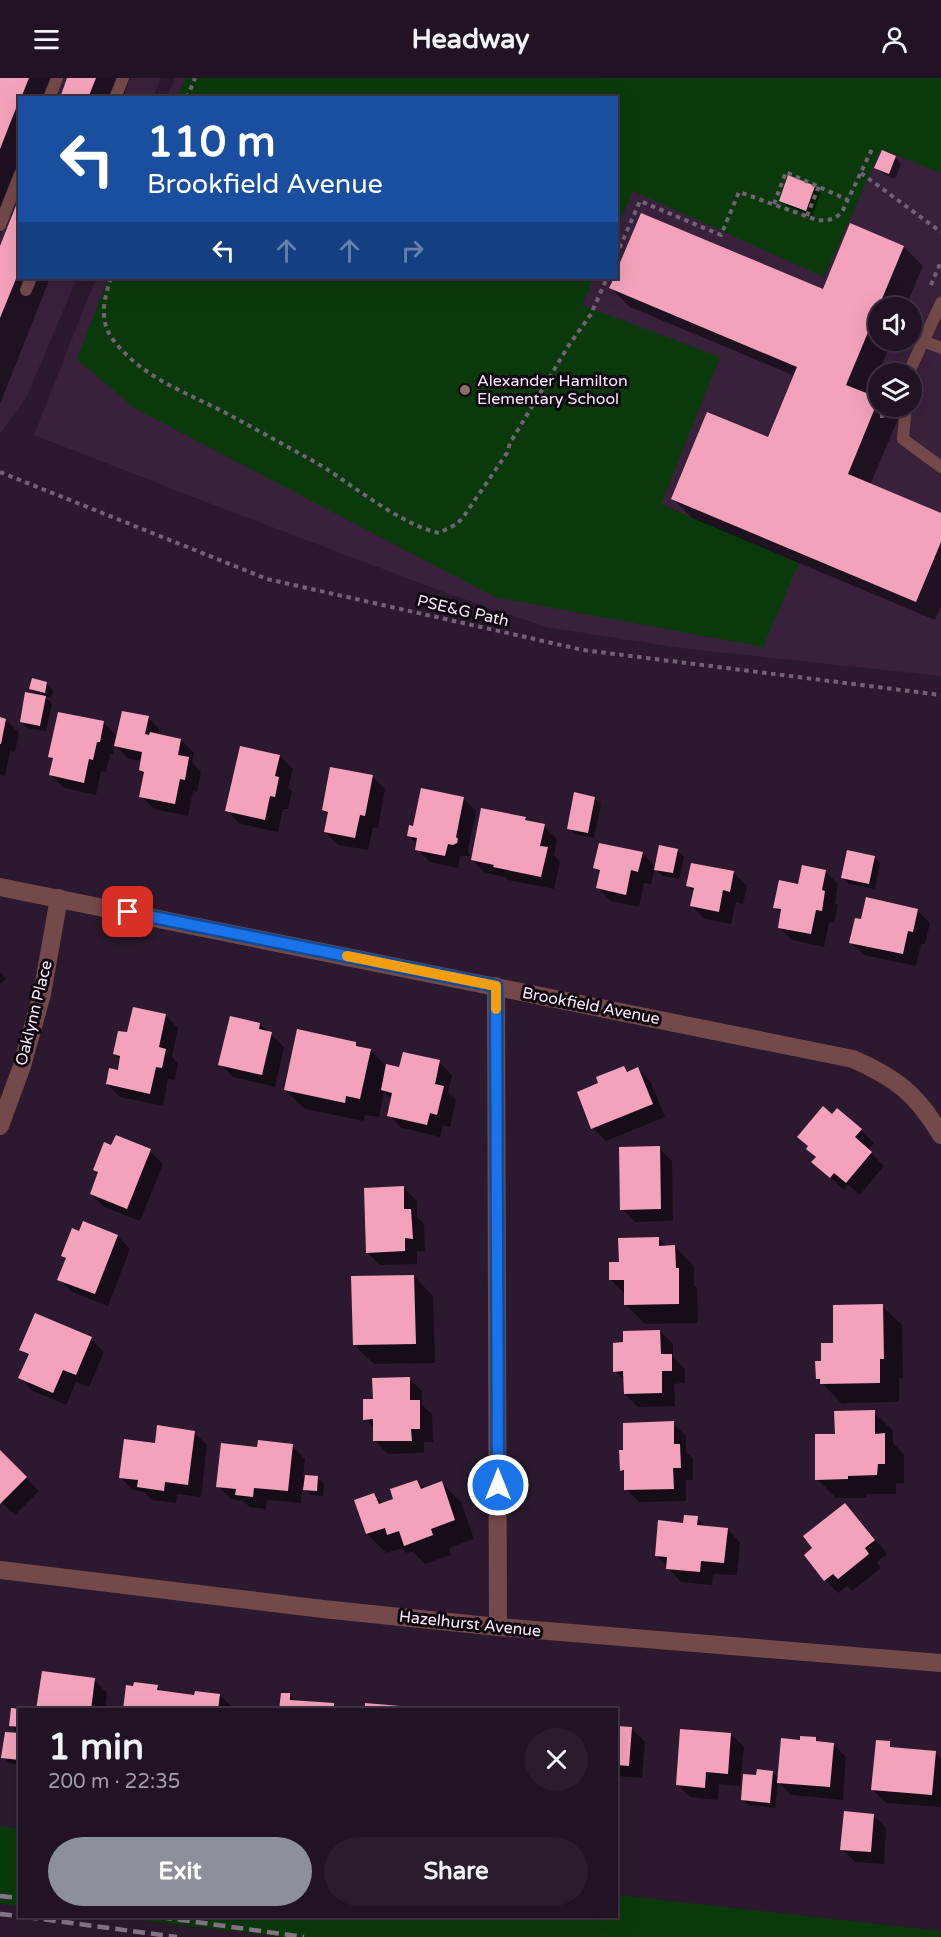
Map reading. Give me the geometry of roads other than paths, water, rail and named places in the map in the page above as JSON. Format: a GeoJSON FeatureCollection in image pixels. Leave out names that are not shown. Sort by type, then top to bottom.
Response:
{"type":"FeatureCollection","features":[{"type":"Feature","properties":{"kind":"street","name":"Brookfield Avenue"},"geometry":{"type":"LineString","coordinates":[[0,886],[853,1059],[881,1071],[906,1088],[928,1113],[941,1135]]}},
{"type":"Feature","properties":{"kind":"street","name":"Oaklynn Place"},"geometry":{"type":"LineString","coordinates":[[0,1126],[22,1066],[42,994],[59,898]]}},
{"type":"Feature","properties":{"kind":"street"},"geometry":{"type":"LineString","coordinates":[[496,986],[498,1627]]}},
{"type":"Feature","properties":{"kind":"street","name":"Hazelhurst Avenue"},"geometry":{"type":"LineString","coordinates":[[0,1570],[322,1609],[498,1627],[941,1663]]}},
{"type":"Feature","properties":{"kind":"lane"},"geometry":{"type":"LineString","coordinates":[[50,96],[57,78]]}},
{"type":"Feature","properties":{"kind":"lane"},"geometry":{"type":"LineString","coordinates":[[116,96],[123,78]]}},
{"type":"Feature","properties":{"kind":"lane"},"geometry":{"type":"LineString","coordinates":[[0,225],[18,179]]}},
{"type":"Feature","properties":{"kind":"lane"},"geometry":{"type":"LineString","coordinates":[[26,290],[31,279]]}},
{"type":"Feature","properties":{"kind":"lane"},"geometry":{"type":"LineString","coordinates":[[913,363],[941,303]]}},
{"type":"Feature","properties":{"kind":"lane"},"geometry":{"type":"LineString","coordinates":[[923,341],[941,348]]}},
{"type":"Feature","properties":{"kind":"lane"},"geometry":{"type":"LineString","coordinates":[[905,417],[903,439],[941,467]]}},
{"type":"Feature","properties":{"kind":"railway"},"geometry":{"type":"LineString","coordinates":[[0,1896],[18,1898]]}},
{"type":"Feature","properties":{"kind":"railway"},"geometry":{"type":"LineString","coordinates":[[0,1914],[18,1916]]}},
{"type":"Feature","properties":{"kind":"railway"},"geometry":{"type":"LineString","coordinates":[[34,1918],[177,1937]]}},
{"type":"Feature","properties":{"kind":"railway"},"geometry":{"type":"LineString","coordinates":[[167,1918],[304,1937]]}},
{"type":"Feature","properties":{"kind":"place","name":"Alexander Hamilton Elementary School"},"geometry":{"type":"Point","coordinates":[465,390]}}]}
